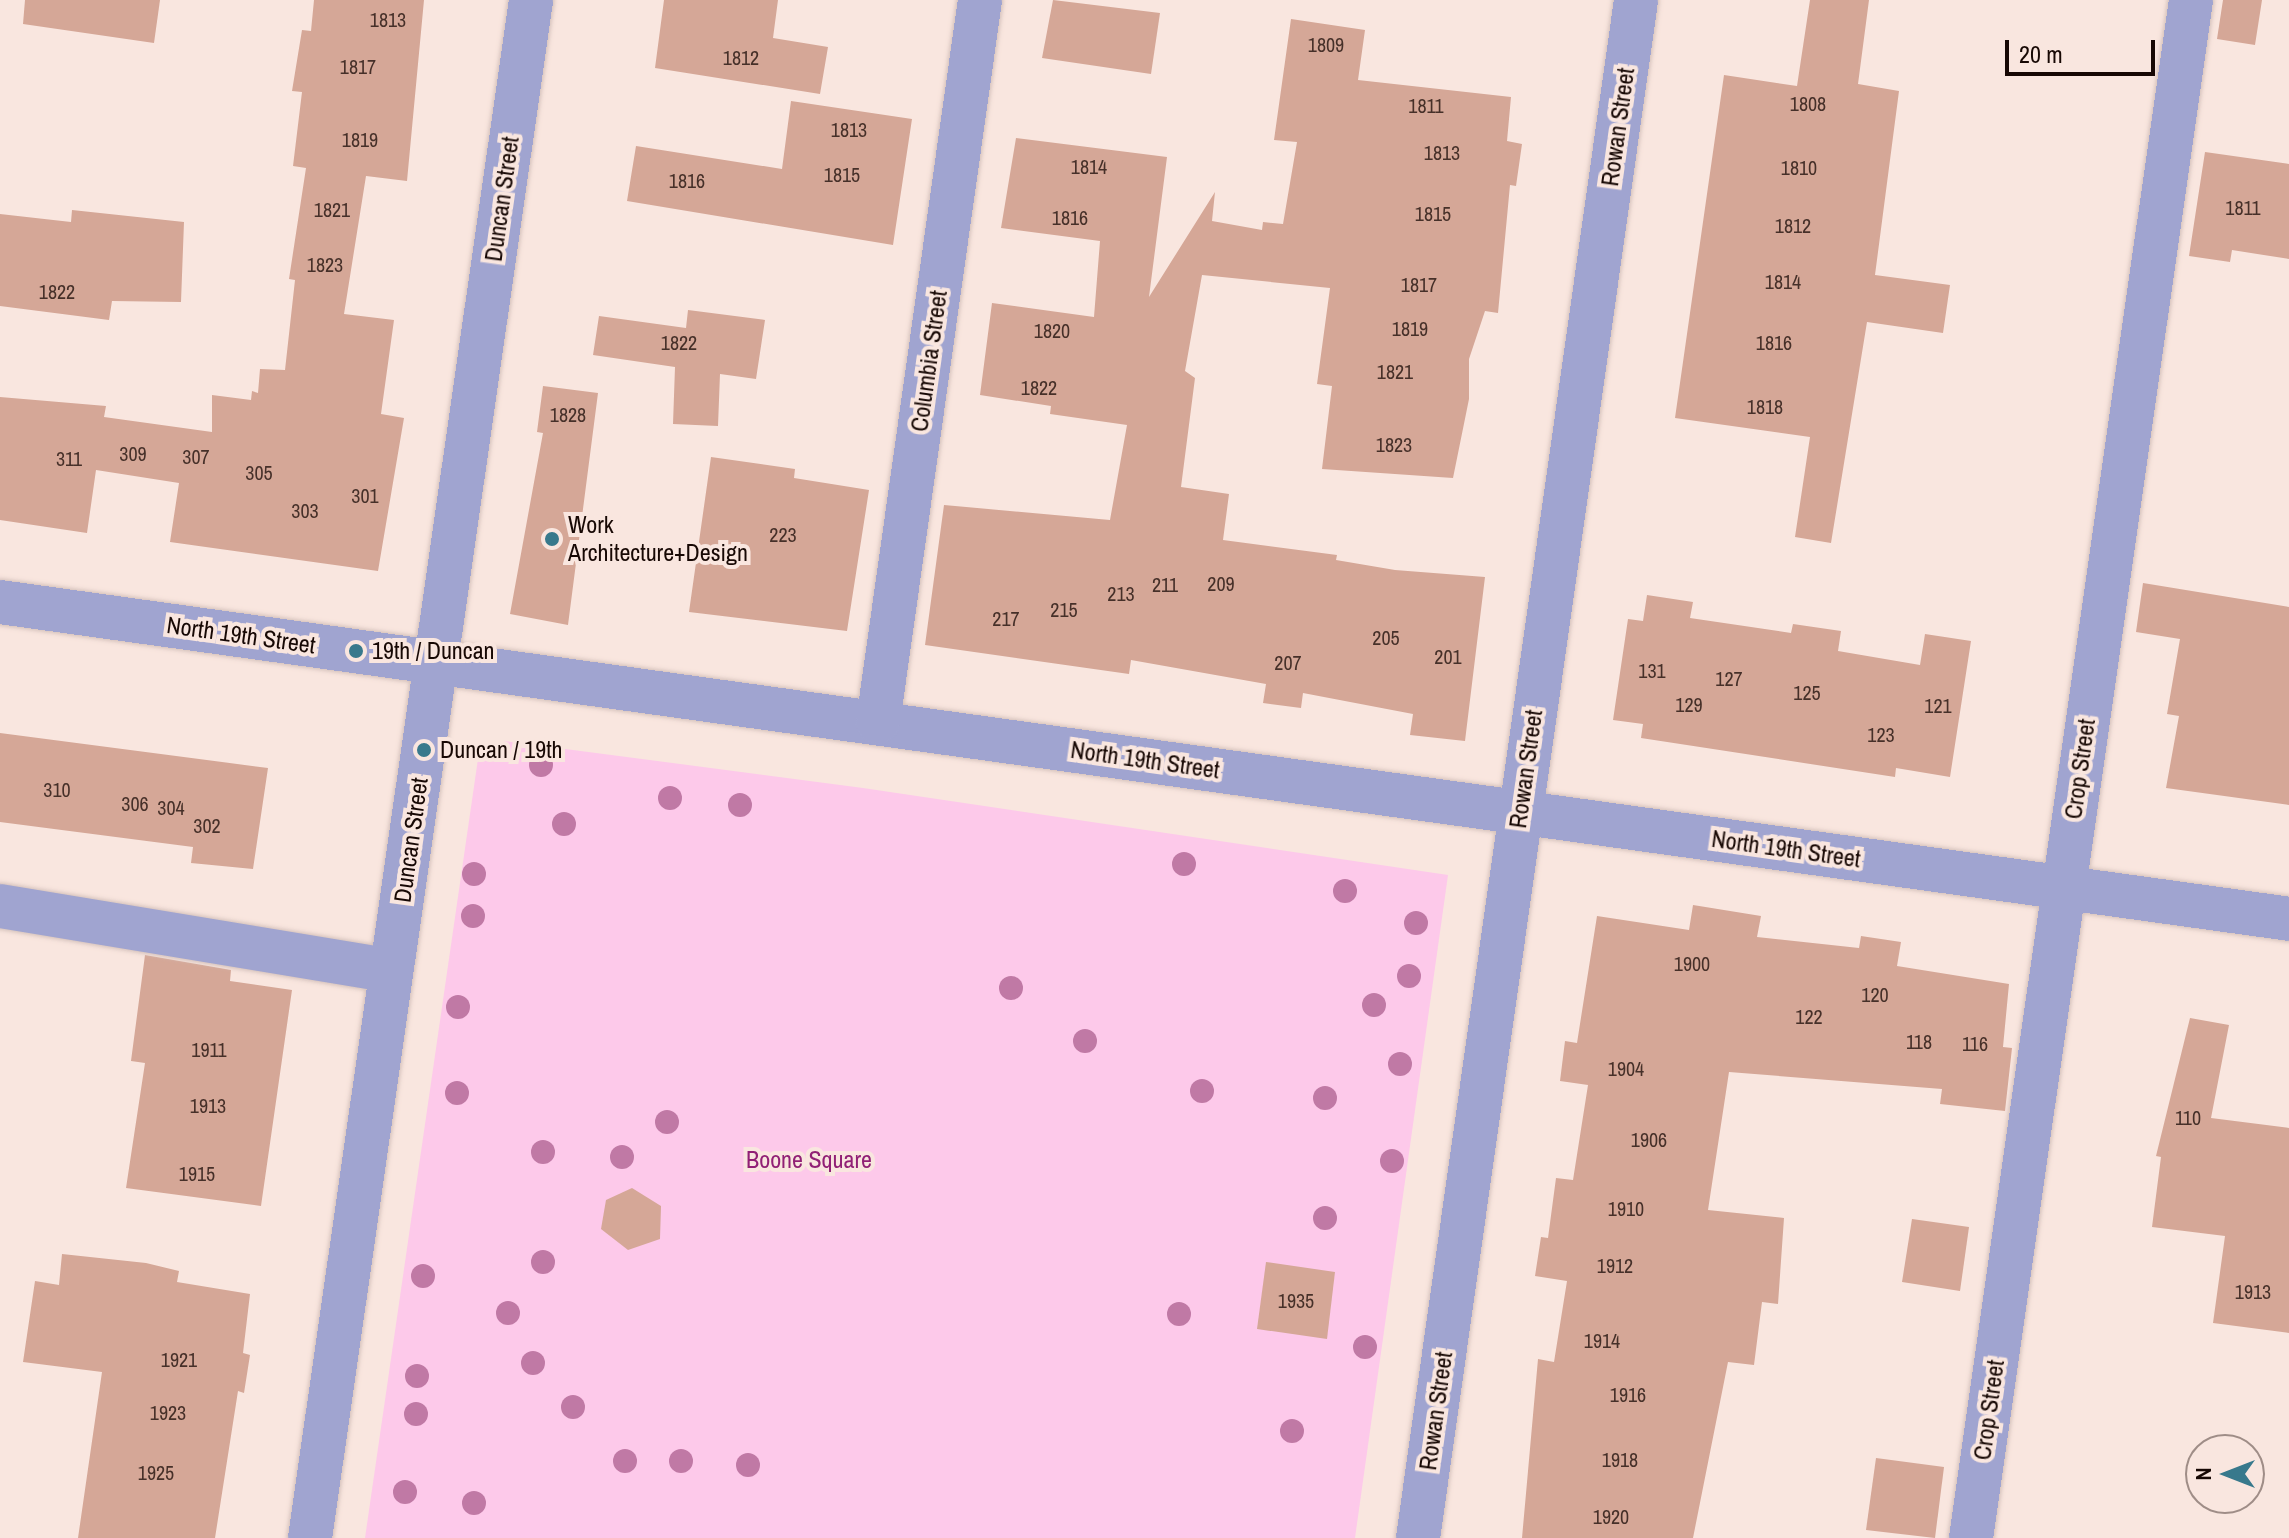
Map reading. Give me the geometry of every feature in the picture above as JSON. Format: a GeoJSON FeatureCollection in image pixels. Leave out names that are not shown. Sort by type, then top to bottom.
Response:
{"type":"FeatureCollection","features":[{"type":"Feature","properties":{"kind":"street","name":"Duncan Street"},"geometry":{"type":"LineString","coordinates":[[310,1538],[531,0]]}},
{"type":"Feature","properties":{"kind":"street","name":"Columbia Street"},"geometry":{"type":"LineString","coordinates":[[878,722],[980,0]]}},
{"type":"Feature","properties":{"kind":"street","name":"Rowan Street"},"geometry":{"type":"LineString","coordinates":[[1418,1538],[1636,0]]}},
{"type":"Feature","properties":{"kind":"street","name":"Crop Street"},"geometry":{"type":"LineString","coordinates":[[1971,1538],[2191,0]]}},
{"type":"Feature","properties":{"kind":"street","name":"North 19th Street"},"geometry":{"type":"LineString","coordinates":[[0,602],[2289,919]]}},
{"type":"Feature","properties":{"kind":"street"},"geometry":{"type":"LineString","coordinates":[[0,906],[391,971]]}},
{"type":"Feature","properties":{"kind":"green space","name":"Boone Square"},"geometry":{"type":"Polygon","coordinates":[[[505,741],[863,788],[1448,875],[1355,1538],[365,1538],[479,752],[487,743],[505,741]]]}},
{"type":"Feature","properties":{"kind":"building"},"geometry":{"type":"Polygon","coordinates":[[[25,0],[160,0],[154,43],[23,24],[25,0]]]}},
{"type":"Feature","properties":{"kind":"building"},"geometry":{"type":"Polygon","coordinates":[[[314,0],[424,0],[407,181],[366,176],[344,314],[394,320],[381,414],[404,418],[378,571],[170,542],[179,483],[96,470],[87,533],[0,520],[0,397],[106,406],[104,417],[212,432],[212,395],[251,400],[252,391],[258,393],[260,369],[285,370],[295,280],[289,279],[306,168],[293,166],[302,92],[292,91],[302,30],[311,31],[314,0]]]}},
{"type":"Feature","properties":{"kind":"building"},"geometry":{"type":"Polygon","coordinates":[[[664,0],[778,0],[773,38],[828,47],[820,94],[655,68],[664,0]]]}},
{"type":"Feature","properties":{"kind":"building"},"geometry":{"type":"Polygon","coordinates":[[[1053,0],[1160,13],[1151,74],[1042,58],[1053,0]]]}},
{"type":"Feature","properties":{"kind":"building"},"geometry":{"type":"Polygon","coordinates":[[[1810,0],[1869,0],[1858,84],[1899,91],[1875,275],[1950,285],[1943,333],[1867,322],[1831,543],[1795,537],[1810,437],[1675,418],[1724,75],[1797,86],[1810,0]]]}},
{"type":"Feature","properties":{"kind":"building"},"geometry":{"type":"Polygon","coordinates":[[[2223,0],[2262,0],[2255,45],[2217,39],[2223,0]]]}},
{"type":"Feature","properties":{"kind":"building"},"geometry":{"type":"Polygon","coordinates":[[[1291,19],[1365,30],[1358,80],[1511,97],[1507,141],[1522,144],[1516,186],[1510,185],[1498,313],[1485,311],[1469,359],[1469,399],[1453,478],[1322,469],[1332,386],[1317,384],[1330,288],[1202,275],[1185,371],[1195,378],[1181,487],[1229,494],[1223,540],[1337,555],[1336,560],[1395,570],[1485,577],[1465,741],[1410,735],[1413,714],[1303,693],[1301,708],[1263,703],[1266,684],[1131,660],[1129,674],[925,645],[944,505],[1110,520],[1127,425],[1050,414],[1051,406],[980,395],[992,303],[1094,317],[1100,241],[1001,228],[1016,138],[1167,157],[1149,297],[1215,192],[1212,221],[1262,230],[1263,222],[1283,224],[1297,142],[1274,140],[1291,19]]]}},
{"type":"Feature","properties":{"kind":"building"},"geometry":{"type":"Polygon","coordinates":[[[791,101],[912,119],[893,245],[627,201],[636,146],[782,169],[791,101]]]}},
{"type":"Feature","properties":{"kind":"building"},"geometry":{"type":"Polygon","coordinates":[[[2205,152],[2289,164],[2289,259],[2232,250],[2230,262],[2189,256],[2205,152]]]}},
{"type":"Feature","properties":{"kind":"building"},"geometry":{"type":"Polygon","coordinates":[[[72,210],[184,222],[181,302],[112,301],[109,320],[0,306],[0,214],[71,222],[72,210]]]}},
{"type":"Feature","properties":{"kind":"building"},"geometry":{"type":"Polygon","coordinates":[[[688,310],[765,320],[756,379],[720,374],[718,426],[673,424],[675,367],[593,355],[599,316],[686,328],[688,310]]]}},
{"type":"Feature","properties":{"kind":"building","name":"Work Architecture+Design"},"geometry":{"type":"Polygon","coordinates":[[[543,386],[598,393],[568,625],[510,614],[543,433],[537,432],[543,386]]]}},
{"type":"Feature","properties":{"kind":"building"},"geometry":{"type":"Polygon","coordinates":[[[711,457],[795,469],[794,478],[869,490],[847,631],[689,612],[711,457]]]}},
{"type":"Feature","properties":{"kind":"building"},"geometry":{"type":"Polygon","coordinates":[[[2143,583],[2289,607],[2289,805],[2166,788],[2179,716],[2167,714],[2180,639],[2136,632],[2143,583]]]}},
{"type":"Feature","properties":{"kind":"building"},"geometry":{"type":"Polygon","coordinates":[[[1647,595],[1693,602],[1690,618],[1791,633],[1793,624],[1841,631],[1838,651],[1920,665],[1925,634],[1971,641],[1950,777],[1896,768],[1895,777],[1641,738],[1643,724],[1613,720],[1628,619],[1643,621],[1647,595]]]}},
{"type":"Feature","properties":{"kind":"building"},"geometry":{"type":"Polygon","coordinates":[[[0,733],[268,768],[253,869],[191,863],[193,847],[0,822],[0,733]]]}},
{"type":"Feature","properties":{"kind":"building"},"geometry":{"type":"Polygon","coordinates":[[[1693,905],[1761,916],[1757,937],[1859,948],[1861,936],[1901,942],[1897,966],[2009,984],[2003,1047],[2012,1048],[2005,1111],[1940,1104],[1942,1089],[1729,1072],[1708,1210],[1784,1218],[1778,1304],[1762,1302],[1754,1365],[1728,1362],[1693,1538],[1522,1538],[1538,1359],[1554,1362],[1567,1281],[1535,1276],[1541,1237],[1548,1238],[1556,1178],[1573,1180],[1588,1085],[1560,1081],[1565,1041],[1577,1043],[1597,916],[1689,930],[1693,905]]]}},
{"type":"Feature","properties":{"kind":"building"},"geometry":{"type":"Polygon","coordinates":[[[145,955],[231,970],[230,981],[292,990],[261,1206],[126,1188],[145,1063],[131,1061],[145,955]]]}},
{"type":"Feature","properties":{"kind":"building"},"geometry":{"type":"Polygon","coordinates":[[[2190,1018],[2229,1025],[2211,1118],[2289,1128],[2289,1333],[2213,1323],[2225,1236],[2152,1227],[2161,1157],[2156,1156],[2190,1018]]]}},
{"type":"Feature","properties":{"kind":"building"},"geometry":{"type":"Polygon","coordinates":[[[632,1188],[661,1206],[660,1239],[628,1250],[601,1229],[606,1200],[632,1188]]]}},
{"type":"Feature","properties":{"kind":"building"},"geometry":{"type":"Polygon","coordinates":[[[1912,1219],[1969,1227],[1960,1291],[1902,1282],[1912,1219]]]}},
{"type":"Feature","properties":{"kind":"building"},"geometry":{"type":"Polygon","coordinates":[[[62,1254],[146,1263],[179,1271],[177,1282],[250,1294],[243,1353],[250,1355],[244,1393],[238,1391],[215,1538],[78,1538],[102,1372],[23,1362],[35,1281],[59,1285],[62,1254]]]}},
{"type":"Feature","properties":{"kind":"building"},"geometry":{"type":"Polygon","coordinates":[[[1266,1262],[1335,1272],[1327,1339],[1257,1329],[1266,1262]]]}},
{"type":"Feature","properties":{"kind":"building"},"geometry":{"type":"Polygon","coordinates":[[[1876,1458],[1944,1467],[1935,1538],[1866,1530],[1876,1458]]]}},
{"type":"Feature","properties":{"kind":"place","name":"Work Architecture+Design"},"geometry":{"type":"Point","coordinates":[552,539]}},
{"type":"Feature","properties":{"kind":"place","name":"19th / Duncan"},"geometry":{"type":"Point","coordinates":[356,651]}},
{"type":"Feature","properties":{"kind":"place","name":"Duncan / 19th"},"geometry":{"type":"Point","coordinates":[424,750]}}]}
